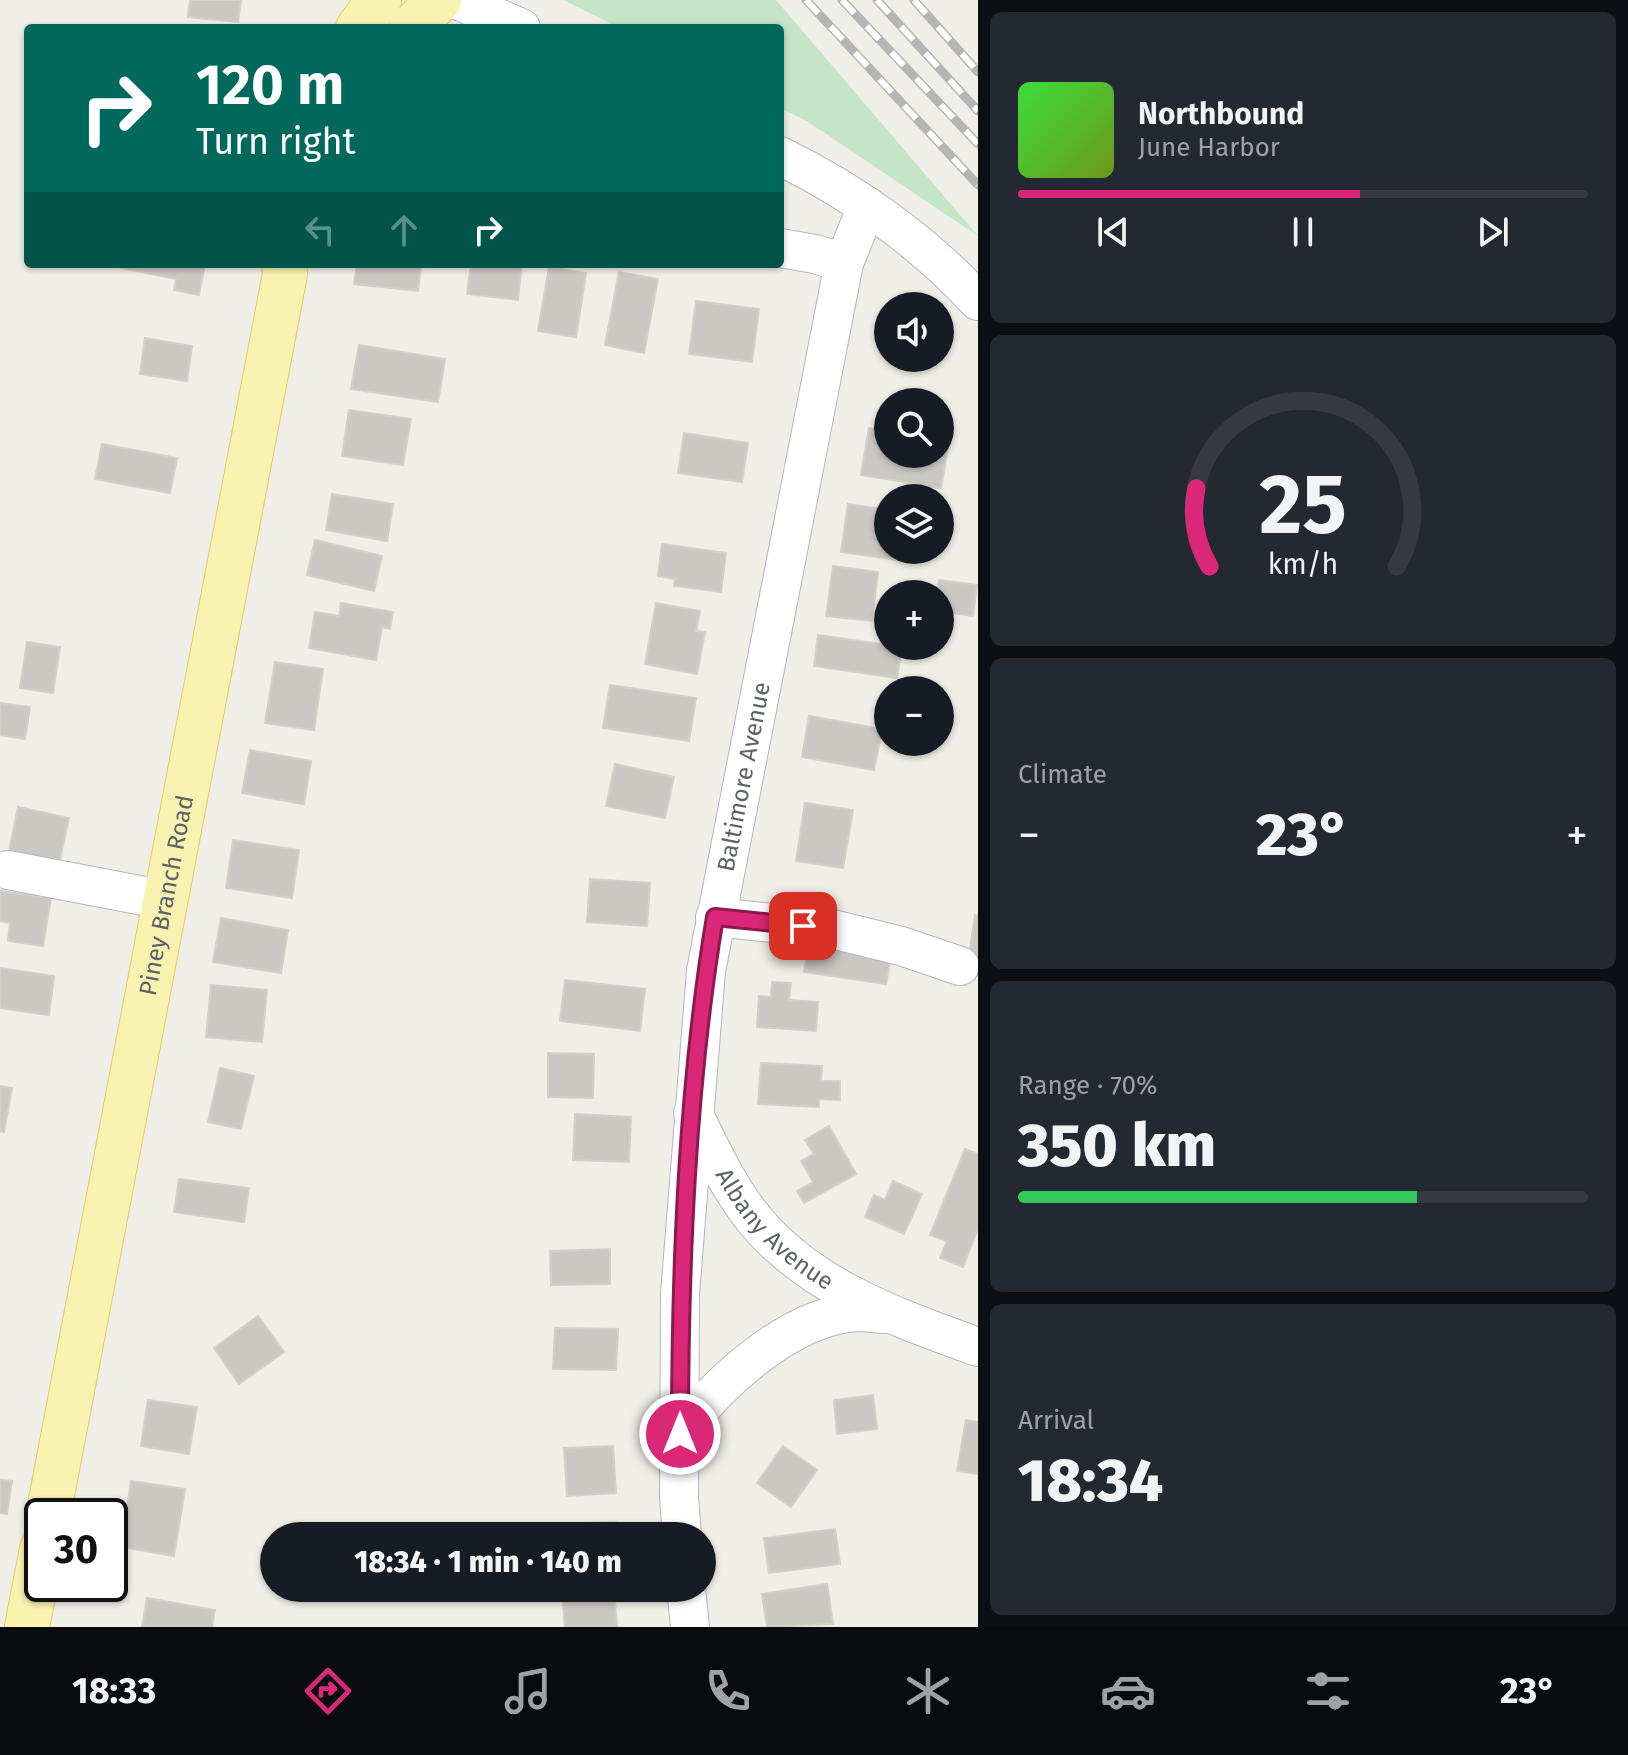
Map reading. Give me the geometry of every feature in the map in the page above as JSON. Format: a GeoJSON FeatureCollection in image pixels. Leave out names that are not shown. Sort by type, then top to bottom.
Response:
{"type":"FeatureCollection","features":[{"type":"Feature","properties":{"kind":"main road"},"geometry":{"type":"LineString","coordinates":[[361,24],[379,0]]}},
{"type":"Feature","properties":{"kind":"main road"},"geometry":{"type":"LineString","coordinates":[[415,24],[439,0]]}},
{"type":"Feature","properties":{"kind":"main road","name":"Piney Branch Road"},"geometry":{"type":"LineString","coordinates":[[51,1498],[286,268]]}},
{"type":"Feature","properties":{"kind":"main road"},"geometry":{"type":"LineString","coordinates":[[27,1627],[32,1602]]}},
{"type":"Feature","properties":{"kind":"street"},"geometry":{"type":"LineString","coordinates":[[457,0],[512,24]]}},
{"type":"Feature","properties":{"kind":"street"},"geometry":{"type":"LineString","coordinates":[[784,158],[821,176],[867,206],[957,278],[978,301]]}},
{"type":"Feature","properties":{"kind":"street","name":"Baltimore Avenue"},"geometry":{"type":"LineString","coordinates":[[681,1522],[680,1294],[706,971],[844,263],[867,206]]}},
{"type":"Feature","properties":{"kind":"street"},"geometry":{"type":"LineString","coordinates":[[784,249],[844,263]]}},
{"type":"Feature","properties":{"kind":"street"},"geometry":{"type":"LineString","coordinates":[[8,870],[165,900]]}},
{"type":"Feature","properties":{"kind":"street"},"geometry":{"type":"LineString","coordinates":[[715,917],[832,929],[960,966]]}},
{"type":"Feature","properties":{"kind":"street","name":"Albany Avenue"},"geometry":{"type":"LineString","coordinates":[[693,1113],[728,1182],[749,1213],[776,1242],[832,1283],[888,1314],[978,1347]]}},
{"type":"Feature","properties":{"kind":"street","name":"Albany Avenue"},"geometry":{"type":"LineString","coordinates":[[680,1434],[712,1394],[783,1338],[819,1321],[856,1312],[888,1314]]}},
{"type":"Feature","properties":{"kind":"street"},"geometry":{"type":"LineString","coordinates":[[687,1602],[690,1627]]}},
{"type":"Feature","properties":{"kind":"green space"},"geometry":{"type":"Polygon","coordinates":[[[563,0],[776,0],[978,236],[807,121],[784,110],[784,24],[612,24],[563,0]]]}},
{"type":"Feature","properties":{"kind":"building"},"geometry":{"type":"Polygon","coordinates":[[[190,0],[241,0],[238,22],[188,17],[190,0]]]}},
{"type":"Feature","properties":{"kind":"building"},"geometry":{"type":"Polygon","coordinates":[[[121,268],[204,268],[199,295],[174,290],[176,279],[121,268]]]}},
{"type":"Feature","properties":{"kind":"building"},"geometry":{"type":"Polygon","coordinates":[[[356,268],[421,268],[418,291],[354,284],[356,268]]]}},
{"type":"Feature","properties":{"kind":"building"},"geometry":{"type":"Polygon","coordinates":[[[470,268],[522,268],[518,300],[467,294],[470,268]]]}},
{"type":"Feature","properties":{"kind":"building"},"geometry":{"type":"Polygon","coordinates":[[[549,268],[586,273],[576,337],[538,331],[549,268]]]}},
{"type":"Feature","properties":{"kind":"building"},"geometry":{"type":"Polygon","coordinates":[[[619,272],[658,279],[644,353],[605,345],[619,272]]]}},
{"type":"Feature","properties":{"kind":"building"},"geometry":{"type":"Polygon","coordinates":[[[696,301],[759,309],[752,362],[689,354],[696,301]]]}},
{"type":"Feature","properties":{"kind":"building"},"geometry":{"type":"Polygon","coordinates":[[[145,338],[192,346],[187,381],[140,374],[145,338]]]}},
{"type":"Feature","properties":{"kind":"building"},"geometry":{"type":"Polygon","coordinates":[[[359,345],[445,359],[438,402],[351,389],[359,345]]]}},
{"type":"Feature","properties":{"kind":"building"},"geometry":{"type":"Polygon","coordinates":[[[349,410],[411,419],[403,465],[342,456],[349,410]]]}},
{"type":"Feature","properties":{"kind":"building"},"geometry":{"type":"Polygon","coordinates":[[[869,428],[874,429],[874,468],[944,468],[942,484],[916,484],[861,475],[869,428]]]}},
{"type":"Feature","properties":{"kind":"building"},"geometry":{"type":"Polygon","coordinates":[[[684,433],[748,443],[742,482],[678,473],[684,433]]]}},
{"type":"Feature","properties":{"kind":"building"},"geometry":{"type":"Polygon","coordinates":[[[102,444],[177,458],[170,493],[95,479],[102,444]]]}},
{"type":"Feature","properties":{"kind":"building"},"geometry":{"type":"Polygon","coordinates":[[[332,494],[393,504],[387,541],[326,530],[332,494]]]}},
{"type":"Feature","properties":{"kind":"building"},"geometry":{"type":"Polygon","coordinates":[[[848,504],[874,508],[874,557],[841,552],[848,504]]]}},
{"type":"Feature","properties":{"kind":"building"},"geometry":{"type":"Polygon","coordinates":[[[315,540],[382,556],[374,591],[307,575],[315,540]]]}},
{"type":"Feature","properties":{"kind":"building"},"geometry":{"type":"Polygon","coordinates":[[[662,544],[726,553],[721,592],[674,586],[675,579],[658,576],[662,544]]]}},
{"type":"Feature","properties":{"kind":"building"},"geometry":{"type":"Polygon","coordinates":[[[833,566],[878,572],[877,580],[874,580],[872,621],[826,616],[833,566]]]}},
{"type":"Feature","properties":{"kind":"building"},"geometry":{"type":"Polygon","coordinates":[[[954,582],[977,585],[973,616],[954,613],[954,582]]]}},
{"type":"Feature","properties":{"kind":"building"},"geometry":{"type":"Polygon","coordinates":[[[341,603],[393,612],[390,629],[382,627],[376,660],[309,648],[315,612],[339,616],[341,603]]]}},
{"type":"Feature","properties":{"kind":"building"},"geometry":{"type":"Polygon","coordinates":[[[656,603],[700,611],[696,631],[705,632],[697,674],[645,664],[656,603]]]}},
{"type":"Feature","properties":{"kind":"building"},"geometry":{"type":"Polygon","coordinates":[[[818,635],[874,643],[874,660],[900,660],[897,676],[814,666],[818,635]]]}},
{"type":"Feature","properties":{"kind":"building"},"geometry":{"type":"Polygon","coordinates":[[[27,642],[60,647],[53,693],[20,688],[27,642]]]}},
{"type":"Feature","properties":{"kind":"building"},"geometry":{"type":"Polygon","coordinates":[[[275,662],[323,669],[314,730],[265,723],[275,662]]]}},
{"type":"Feature","properties":{"kind":"building"},"geometry":{"type":"Polygon","coordinates":[[[610,685],[696,698],[689,741],[603,728],[610,685]]]}},
{"type":"Feature","properties":{"kind":"building"},"geometry":{"type":"Polygon","coordinates":[[[0,703],[30,707],[25,739],[0,735],[0,703]]]}},
{"type":"Feature","properties":{"kind":"building"},"geometry":{"type":"Polygon","coordinates":[[[809,716],[874,728],[874,756],[877,756],[874,770],[802,757],[809,716]]]}},
{"type":"Feature","properties":{"kind":"building"},"geometry":{"type":"Polygon","coordinates":[[[250,750],[311,761],[304,804],[242,793],[250,750]]]}},
{"type":"Feature","properties":{"kind":"building"},"geometry":{"type":"Polygon","coordinates":[[[615,764],[674,777],[665,818],[606,806],[615,764]]]}},
{"type":"Feature","properties":{"kind":"building"},"geometry":{"type":"Polygon","coordinates":[[[805,803],[853,810],[843,868],[796,861],[805,803]]]}},
{"type":"Feature","properties":{"kind":"building"},"geometry":{"type":"Polygon","coordinates":[[[18,807],[69,818],[57,872],[7,861],[18,807]]]}},
{"type":"Feature","properties":{"kind":"building"},"geometry":{"type":"Polygon","coordinates":[[[233,840],[299,850],[292,898],[226,888],[233,840]]]}},
{"type":"Feature","properties":{"kind":"building"},"geometry":{"type":"Polygon","coordinates":[[[590,879],[650,883],[647,926],[587,922],[590,879]]]}},
{"type":"Feature","properties":{"kind":"building"},"geometry":{"type":"Polygon","coordinates":[[[0,891],[51,898],[43,946],[8,941],[10,923],[0,921],[0,891]]]}},
{"type":"Feature","properties":{"kind":"building"},"geometry":{"type":"Polygon","coordinates":[[[975,915],[978,916],[978,970],[967,969],[975,915]]]}},
{"type":"Feature","properties":{"kind":"building"},"geometry":{"type":"Polygon","coordinates":[[[221,918],[288,930],[281,973],[213,962],[221,918]]]}},
{"type":"Feature","properties":{"kind":"building"},"geometry":{"type":"Polygon","coordinates":[[[816,935],[890,962],[886,984],[804,972],[807,954],[813,955],[816,935]]]}},
{"type":"Feature","properties":{"kind":"building"},"geometry":{"type":"Polygon","coordinates":[[[0,968],[54,976],[49,1015],[0,1008],[0,968]]]}},
{"type":"Feature","properties":{"kind":"building"},"geometry":{"type":"Polygon","coordinates":[[[565,980],[645,989],[640,1031],[560,1021],[565,980]]]}},
{"type":"Feature","properties":{"kind":"building"},"geometry":{"type":"Polygon","coordinates":[[[772,982],[791,983],[789,1000],[818,1002],[816,1031],[757,1027],[759,996],[771,997],[772,982]]]}},
{"type":"Feature","properties":{"kind":"building"},"geometry":{"type":"Polygon","coordinates":[[[211,985],[267,990],[262,1042],[206,1037],[211,985]]]}},
{"type":"Feature","properties":{"kind":"building"},"geometry":{"type":"Polygon","coordinates":[[[548,1053],[594,1054],[593,1098],[548,1097],[548,1053]]]}},
{"type":"Feature","properties":{"kind":"building"},"geometry":{"type":"Polygon","coordinates":[[[761,1063],[822,1066],[821,1081],[840,1081],[840,1100],[819,1099],[819,1107],[758,1104],[761,1063]]]}},
{"type":"Feature","properties":{"kind":"building"},"geometry":{"type":"Polygon","coordinates":[[[220,1068],[254,1076],[241,1129],[208,1122],[220,1068]]]}},
{"type":"Feature","properties":{"kind":"building"},"geometry":{"type":"Polygon","coordinates":[[[0,1086],[12,1088],[4,1132],[0,1131],[0,1086]]]}},
{"type":"Feature","properties":{"kind":"building"},"geometry":{"type":"Polygon","coordinates":[[[575,1114],[631,1117],[629,1162],[573,1160],[575,1114]]]}},
{"type":"Feature","properties":{"kind":"building"},"geometry":{"type":"Polygon","coordinates":[[[829,1126],[856,1174],[804,1203],[797,1191],[813,1182],[801,1161],[814,1154],[805,1140],[829,1126]]]}},
{"type":"Feature","properties":{"kind":"building"},"geometry":{"type":"Polygon","coordinates":[[[965,1149],[978,1154],[978,1229],[963,1267],[940,1258],[947,1241],[930,1235],[965,1149]]]}},
{"type":"Feature","properties":{"kind":"building"},"geometry":{"type":"Polygon","coordinates":[[[179,1179],[249,1188],[244,1222],[174,1212],[179,1179]]]}},
{"type":"Feature","properties":{"kind":"building"},"geometry":{"type":"Polygon","coordinates":[[[893,1181],[922,1194],[904,1234],[865,1217],[874,1195],[885,1200],[893,1181]]]}},
{"type":"Feature","properties":{"kind":"building"},"geometry":{"type":"Polygon","coordinates":[[[610,1249],[610,1284],[551,1285],[550,1251],[610,1249]]]}},
{"type":"Feature","properties":{"kind":"building"},"geometry":{"type":"Polygon","coordinates":[[[258,1316],[284,1352],[239,1384],[214,1348],[258,1316]]]}},
{"type":"Feature","properties":{"kind":"building"},"geometry":{"type":"Polygon","coordinates":[[[555,1328],[618,1329],[616,1370],[553,1369],[555,1328]]]}},
{"type":"Feature","properties":{"kind":"building"},"geometry":{"type":"Polygon","coordinates":[[[873,1395],[877,1429],[837,1434],[834,1400],[873,1395]]]}},
{"type":"Feature","properties":{"kind":"building"},"geometry":{"type":"Polygon","coordinates":[[[148,1400],[197,1407],[189,1454],[141,1446],[148,1400]]]}},
{"type":"Feature","properties":{"kind":"building"},"geometry":{"type":"Polygon","coordinates":[[[966,1420],[978,1422],[978,1474],[957,1471],[966,1420]]]}},
{"type":"Feature","properties":{"kind":"building"},"geometry":{"type":"Polygon","coordinates":[[[613,1446],[616,1493],[567,1496],[564,1448],[613,1446]]]}},
{"type":"Feature","properties":{"kind":"building"},"geometry":{"type":"Polygon","coordinates":[[[783,1446],[817,1470],[791,1507],[757,1483],[783,1446]]]}},
{"type":"Feature","properties":{"kind":"building"},"geometry":{"type":"Polygon","coordinates":[[[0,1480],[12,1481],[7,1514],[0,1513],[0,1480]]]}},
{"type":"Feature","properties":{"kind":"building"},"geometry":{"type":"Polygon","coordinates":[[[131,1481],[185,1489],[174,1556],[128,1548],[131,1481]]]}},
{"type":"Feature","properties":{"kind":"building"},"geometry":{"type":"Polygon","coordinates":[[[835,1529],[840,1564],[769,1573],[764,1538],[835,1529]]]}},
{"type":"Feature","properties":{"kind":"building"},"geometry":{"type":"Polygon","coordinates":[[[827,1584],[833,1624],[767,1627],[762,1594],[827,1584]]]}},
{"type":"Feature","properties":{"kind":"building"},"geometry":{"type":"Polygon","coordinates":[[[147,1598],[215,1610],[212,1627],[142,1627],[147,1598]]]}},
{"type":"Feature","properties":{"kind":"building"},"geometry":{"type":"Polygon","coordinates":[[[563,1602],[615,1602],[617,1627],[565,1627],[563,1602]]]}},
{"type":"Feature","properties":{"kind":"railway"},"geometry":{"type":"LineString","coordinates":[[806,0],[978,185]]}},
{"type":"Feature","properties":{"kind":"railway"},"geometry":{"type":"LineString","coordinates":[[842,0],[978,144]]}},
{"type":"Feature","properties":{"kind":"railway"},"geometry":{"type":"LineString","coordinates":[[877,0],[978,111]]}},
{"type":"Feature","properties":{"kind":"railway"},"geometry":{"type":"LineString","coordinates":[[914,0],[978,72]]}},
{"type":"Feature","properties":{"kind":"route"},"geometry":{"type":"LineString","coordinates":[[680,1434],[680,1294],[706,971],[715,917],[803,926]]}}]}
